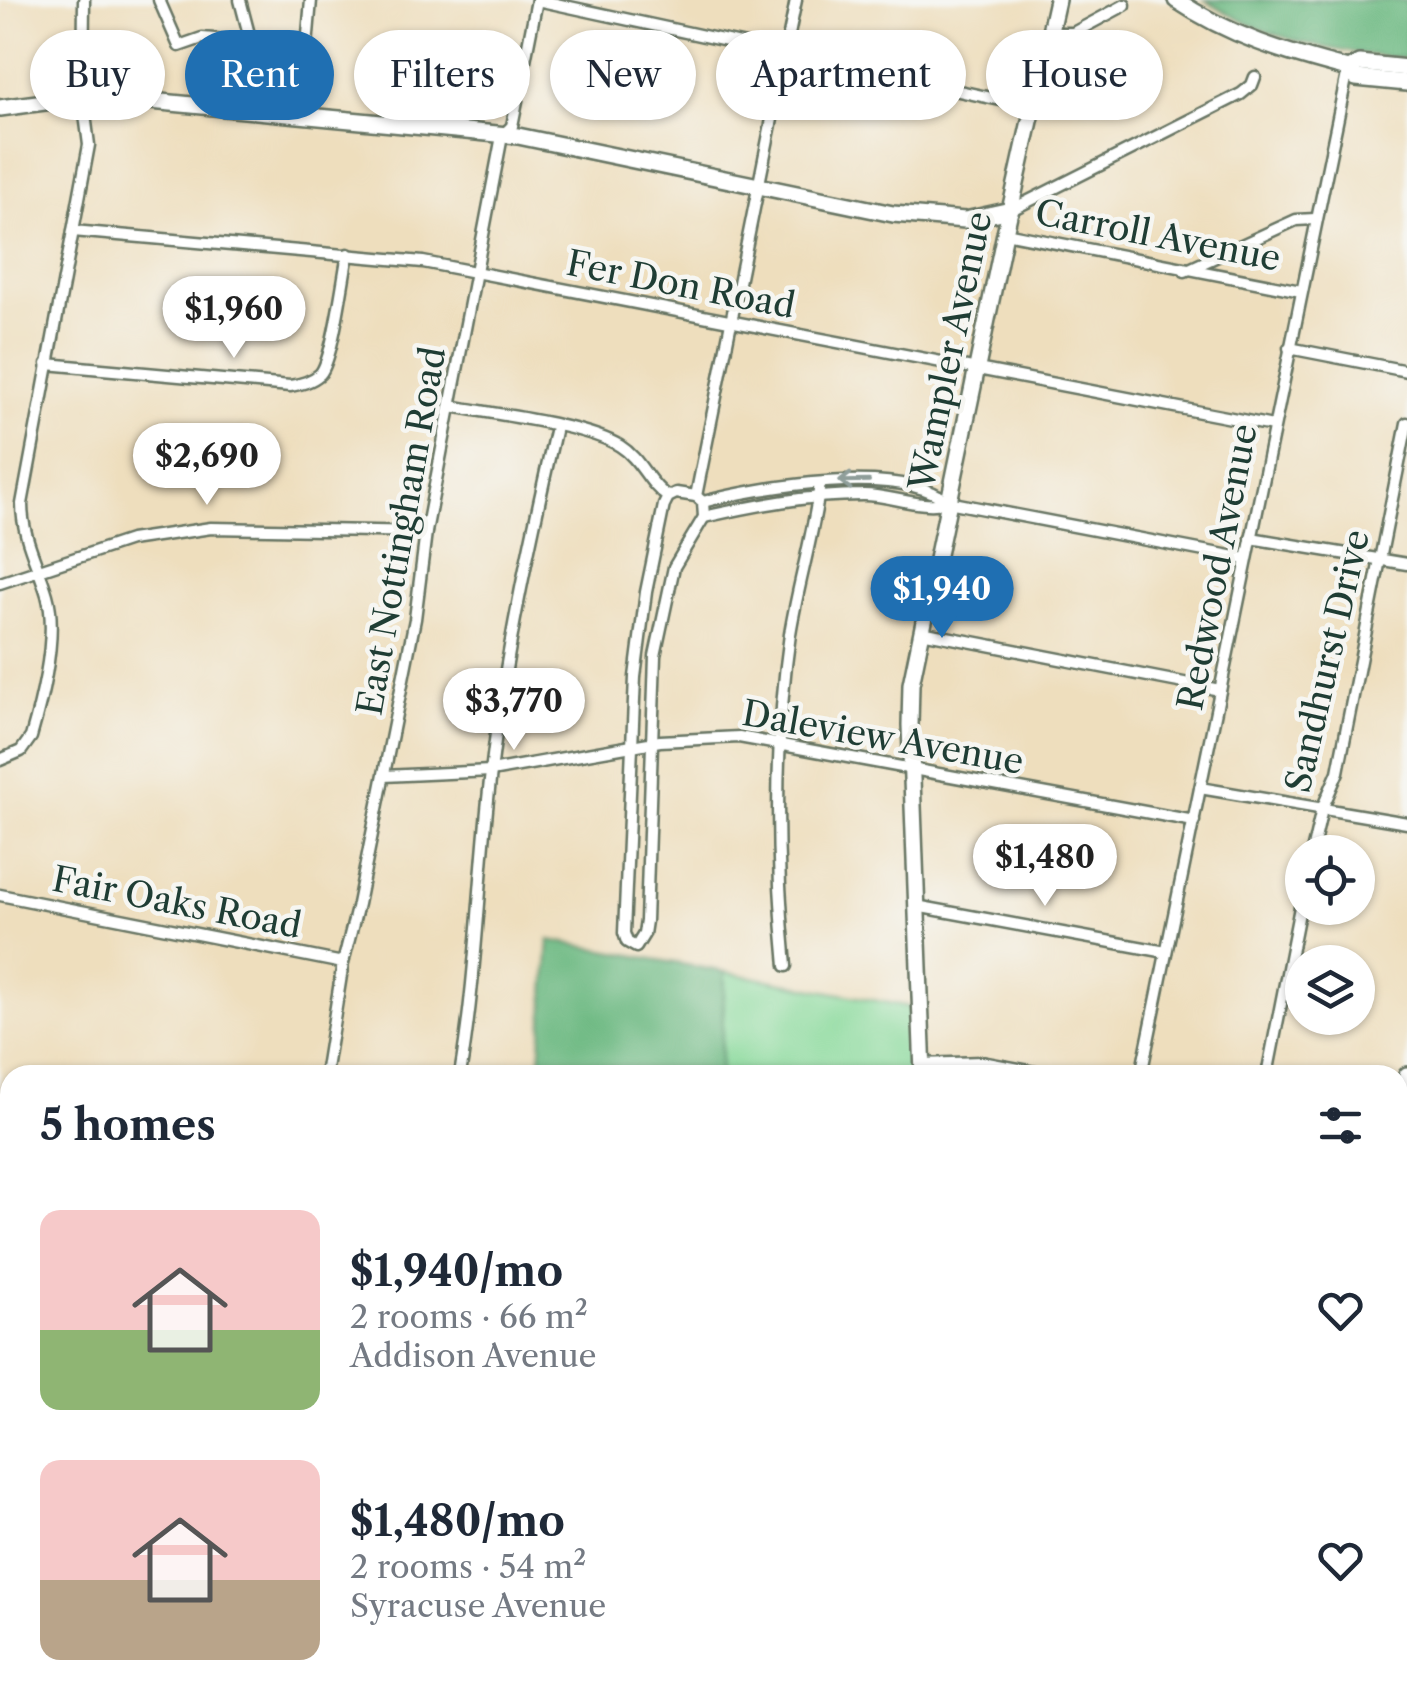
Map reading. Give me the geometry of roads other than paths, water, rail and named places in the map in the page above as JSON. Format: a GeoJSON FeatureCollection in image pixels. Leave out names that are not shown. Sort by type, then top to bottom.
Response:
{"type":"FeatureCollection","features":[{"type":"Feature","properties":{"kind":"street"},"geometry":{"type":"LineString","coordinates":[[84,0],[84,30]]}},
{"type":"Feature","properties":{"kind":"street"},"geometry":{"type":"LineString","coordinates":[[159,0],[179,46],[185,44]]}},
{"type":"Feature","properties":{"kind":"street"},"geometry":{"type":"LineString","coordinates":[[240,0],[248,30]]}},
{"type":"Feature","properties":{"kind":"street"},"geometry":{"type":"LineString","coordinates":[[307,30],[310,0]]}},
{"type":"Feature","properties":{"kind":"street"},"geometry":{"type":"LineString","coordinates":[[537,0],[716,39]]}},
{"type":"Feature","properties":{"kind":"street","name":"East Nottingham Road"},"geometry":{"type":"LineString","coordinates":[[328,1065],[343,963],[415,618],[426,532],[502,136],[512,126],[537,0]]}},
{"type":"Feature","properties":{"kind":"street"},"geometry":{"type":"LineString","coordinates":[[790,30],[796,0]]}},
{"type":"Feature","properties":{"kind":"street","name":"Wampler Avenue"},"geometry":{"type":"LineString","coordinates":[[1051,30],[1057,0]]}},
{"type":"Feature","properties":{"kind":"street"},"geometry":{"type":"LineString","coordinates":[[1176,0],[1215,24],[1267,48],[1348,70],[1356,78],[1407,83]]}},
{"type":"Feature","properties":{"kind":"street"},"geometry":{"type":"LineString","coordinates":[[1079,30],[1125,5]]}},
{"type":"Feature","properties":{"kind":"street"},"geometry":{"type":"LineString","coordinates":[[1348,70],[1359,63],[1407,68]]}},
{"type":"Feature","properties":{"kind":"street","name":"Redwood Avenue"},"geometry":{"type":"LineString","coordinates":[[1143,1065],[1348,70]]}},
{"type":"Feature","properties":{"kind":"street"},"geometry":{"type":"LineString","coordinates":[[965,220],[1011,210],[1241,94],[1256,77]]}},
{"type":"Feature","properties":{"kind":"street"},"geometry":{"type":"LineString","coordinates":[[0,108],[30,105]]}},
{"type":"Feature","properties":{"kind":"street"},"geometry":{"type":"LineString","coordinates":[[334,118],[518,136],[893,214],[965,220],[1005,233]]}},
{"type":"Feature","properties":{"kind":"street"},"geometry":{"type":"LineString","coordinates":[[0,760],[18,753],[33,730],[51,631],[49,605],[25,534],[22,504],[88,145],[85,120]]}},
{"type":"Feature","properties":{"kind":"street"},"geometry":{"type":"LineString","coordinates":[[772,120],[700,499],[704,517],[674,567],[663,608],[655,656],[646,921],[636,946],[627,942],[624,933],[640,626],[668,497],[676,493],[700,499],[774,487],[880,482],[938,493],[948,502]]}},
{"type":"Feature","properties":{"kind":"street","name":"Wampler Avenue"},"geometry":{"type":"LineString","coordinates":[[922,1065],[910,700],[1030,120]]}},
{"type":"Feature","properties":{"kind":"street"},"geometry":{"type":"LineString","coordinates":[[1185,271],[1296,220],[1316,218]]}},
{"type":"Feature","properties":{"kind":"street","name":"Fer Don Road"},"geometry":{"type":"LineString","coordinates":[[73,231],[423,262],[1274,426]]}},
{"type":"Feature","properties":{"kind":"street","name":"Carroll Avenue"},"geometry":{"type":"LineString","coordinates":[[1005,233],[1301,291]]}},
{"type":"Feature","properties":{"kind":"street"},"geometry":{"type":"LineString","coordinates":[[48,364],[290,386],[306,383],[317,377],[327,362],[348,254]]}},
{"type":"Feature","properties":{"kind":"street"},"geometry":{"type":"LineString","coordinates":[[1289,348],[1407,372]]}},
{"type":"Feature","properties":{"kind":"street"},"geometry":{"type":"LineString","coordinates":[[451,406],[595,434],[633,456],[668,497]]}},
{"type":"Feature","properties":{"kind":"street","name":"Sandhurst Drive"},"geometry":{"type":"LineString","coordinates":[[1316,835],[1338,772],[1407,423]]}},
{"type":"Feature","properties":{"kind":"street"},"geometry":{"type":"LineString","coordinates":[[461,1065],[491,771],[518,594],[556,427]]}},
{"type":"Feature","properties":{"kind":"street"},"geometry":{"type":"LineString","coordinates":[[786,966],[777,838],[778,742],[795,602],[820,483]]}},
{"type":"Feature","properties":{"kind":"street"},"geometry":{"type":"LineString","coordinates":[[704,517],[818,497],[876,495],[937,505],[948,502],[1246,559]]}},
{"type":"Feature","properties":{"kind":"street"},"geometry":{"type":"LineString","coordinates":[[0,583],[130,540],[211,528],[426,532]]}},
{"type":"Feature","properties":{"kind":"street"},"geometry":{"type":"LineString","coordinates":[[1251,538],[1407,564]]}},
{"type":"Feature","properties":{"kind":"street"},"geometry":{"type":"LineString","coordinates":[[922,632],[1220,690]]}},
{"type":"Feature","properties":{"kind":"street","name":"Daleview Avenue"},"geometry":{"type":"LineString","coordinates":[[384,776],[491,771],[713,736],[778,742],[1194,821]]}},
{"type":"Feature","properties":{"kind":"street"},"geometry":{"type":"LineString","coordinates":[[1200,788],[1407,824]]}},
{"type":"Feature","properties":{"kind":"street","name":"Fair Oaks Road"},"geometry":{"type":"LineString","coordinates":[[0,895],[343,963]]}},
{"type":"Feature","properties":{"kind":"street"},"geometry":{"type":"LineString","coordinates":[[916,906],[1166,952]]}},
{"type":"Feature","properties":{"kind":"street"},"geometry":{"type":"LineString","coordinates":[[1268,1065],[1296,925]]}},
{"type":"Feature","properties":{"kind":"street"},"geometry":{"type":"LineString","coordinates":[[960,1065],[996,1065]]}}]}
